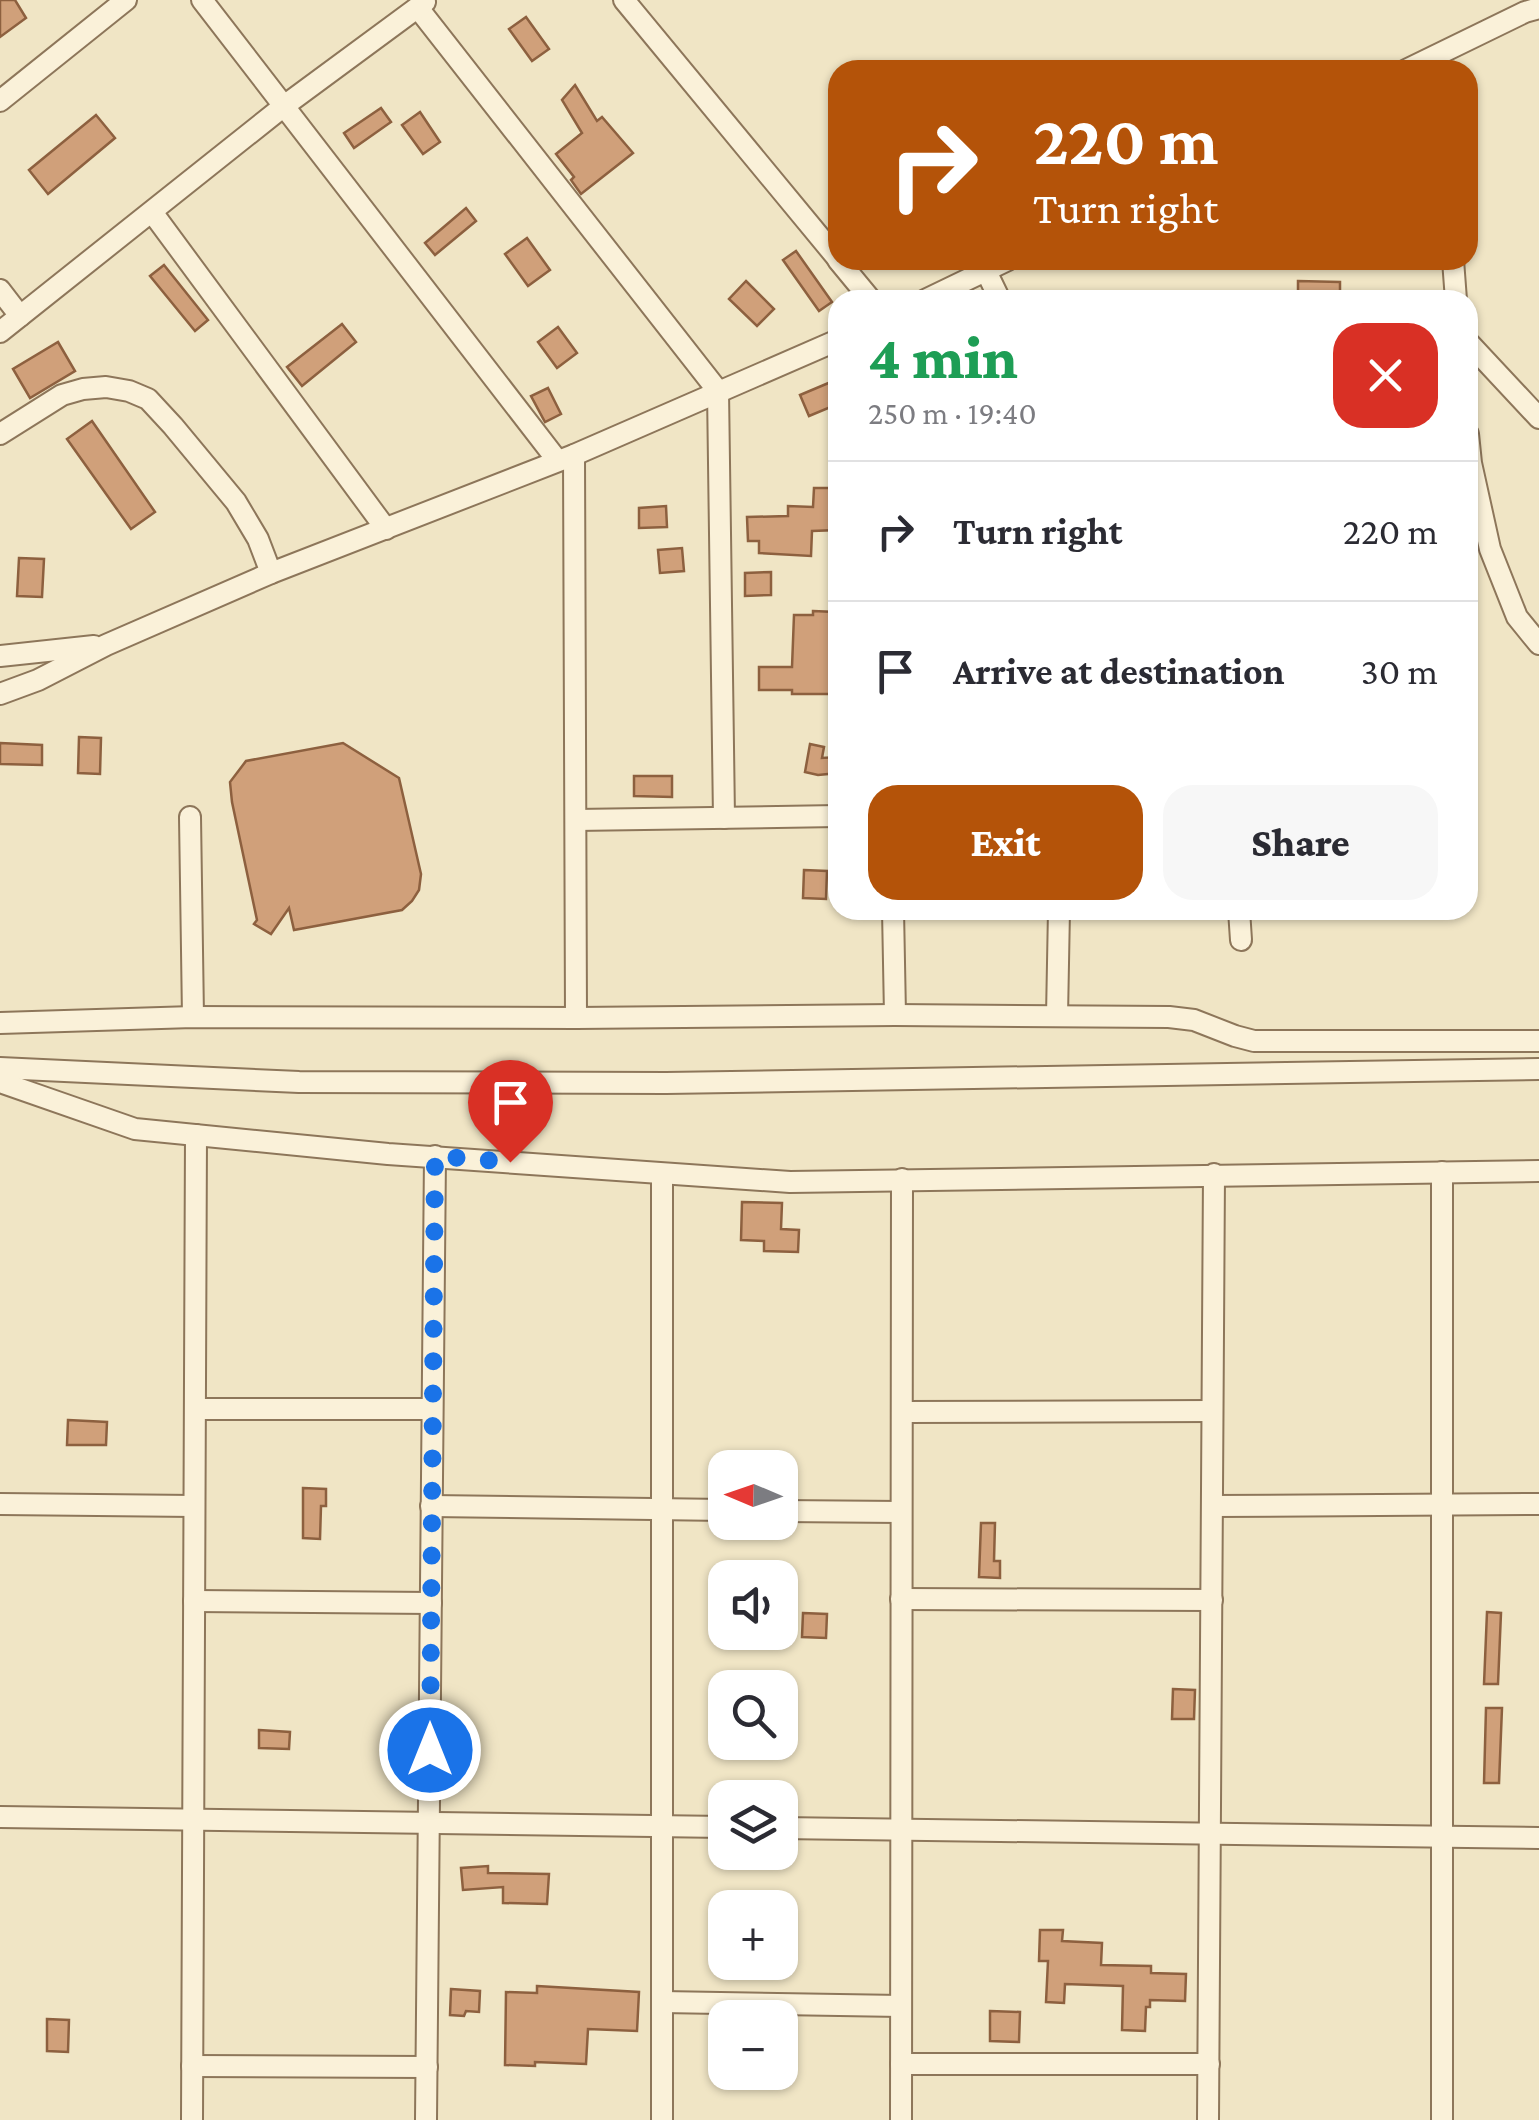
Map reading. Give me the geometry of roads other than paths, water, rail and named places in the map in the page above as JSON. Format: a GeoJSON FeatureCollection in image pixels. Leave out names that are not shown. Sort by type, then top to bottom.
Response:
{"type":"FeatureCollection","features":[{"type":"Feature","properties":{"kind":"street"},"geometry":{"type":"LineString","coordinates":[[0,101],[126,0]]}},
{"type":"Feature","properties":{"kind":"street"},"geometry":{"type":"LineString","coordinates":[[202,0],[565,457],[576,820],[576,1018]]}},
{"type":"Feature","properties":{"kind":"street"},"geometry":{"type":"LineString","coordinates":[[624,0],[828,248]]}},
{"type":"Feature","properties":{"kind":"street"},"geometry":{"type":"LineString","coordinates":[[0,332],[284,106],[423,4],[718,391],[724,818]]}},
{"type":"Feature","properties":{"kind":"street"},"geometry":{"type":"LineString","coordinates":[[1444,60],[1533,7]]}},
{"type":"Feature","properties":{"kind":"street"},"geometry":{"type":"LineString","coordinates":[[152,212],[386,529]]}},
{"type":"Feature","properties":{"kind":"street"},"geometry":{"type":"LineString","coordinates":[[846,270],[863,290]]}},
{"type":"Feature","properties":{"kind":"street"},"geometry":{"type":"LineString","coordinates":[[945,290],[986,270],[995,290]]}},
{"type":"Feature","properties":{"kind":"street"},"geometry":{"type":"LineString","coordinates":[[0,290],[20,316]]}},
{"type":"Feature","properties":{"kind":"street"},"geometry":{"type":"LineString","coordinates":[[0,694],[271,573],[565,457],[828,344]]}},
{"type":"Feature","properties":{"kind":"street"},"geometry":{"type":"LineString","coordinates":[[1478,353],[1539,418]]}},
{"type":"Feature","properties":{"kind":"street"},"geometry":{"type":"LineString","coordinates":[[0,434],[45,404],[82,389],[130,392],[148,400],[236,502],[271,573]]}},
{"type":"Feature","properties":{"kind":"street"},"geometry":{"type":"LineString","coordinates":[[1478,495],[1490,549],[1518,617],[1539,644]]}},
{"type":"Feature","properties":{"kind":"street"},"geometry":{"type":"LineString","coordinates":[[0,656],[106,645]]}},
{"type":"Feature","properties":{"kind":"street"},"geometry":{"type":"LineString","coordinates":[[576,820],[828,816]]}},
{"type":"Feature","properties":{"kind":"street"},"geometry":{"type":"LineString","coordinates":[[190,817],[193,1017]]}},
{"type":"Feature","properties":{"kind":"street"},"geometry":{"type":"LineString","coordinates":[[894,920],[894,1015]]}},
{"type":"Feature","properties":{"kind":"street"},"geometry":{"type":"LineString","coordinates":[[1057,1016],[1059,920]]}},
{"type":"Feature","properties":{"kind":"street"},"geometry":{"type":"LineString","coordinates":[[1240,920],[1241,940]]}},
{"type":"Feature","properties":{"kind":"street"},"geometry":{"type":"LineString","coordinates":[[0,1023],[193,1017],[1057,1016],[1194,1020],[1254,1041],[1539,1041]]}},
{"type":"Feature","properties":{"kind":"street"},"geometry":{"type":"LineString","coordinates":[[0,1068],[299,1082],[589,1083],[1539,1069]]}},
{"type":"Feature","properties":{"kind":"street"},"geometry":{"type":"LineString","coordinates":[[0,1082],[135,1130],[388,1154],[790,1182],[1539,1170]]}},
{"type":"Feature","properties":{"kind":"street"},"geometry":{"type":"LineString","coordinates":[[192,2120],[196,1136]]}},
{"type":"Feature","properties":{"kind":"street"},"geometry":{"type":"LineString","coordinates":[[426,2120],[435,1156]]}},
{"type":"Feature","properties":{"kind":"street"},"geometry":{"type":"LineString","coordinates":[[1442,1172],[1442,2120]]}},
{"type":"Feature","properties":{"kind":"street"},"geometry":{"type":"LineString","coordinates":[[662,1174],[662,2120]]}},
{"type":"Feature","properties":{"kind":"street"},"geometry":{"type":"LineString","coordinates":[[1208,2120],[1214,1174]]}},
{"type":"Feature","properties":{"kind":"street"},"geometry":{"type":"LineString","coordinates":[[901,2120],[902,1179]]}},
{"type":"Feature","properties":{"kind":"street"},"geometry":{"type":"LineString","coordinates":[[194,1408],[432,1409]]}},
{"type":"Feature","properties":{"kind":"street"},"geometry":{"type":"LineString","coordinates":[[902,1412],[1212,1410]]}},
{"type":"Feature","properties":{"kind":"street"},"geometry":{"type":"LineString","coordinates":[[0,1504],[194,1506]]}},
{"type":"Feature","properties":{"kind":"street"},"geometry":{"type":"LineString","coordinates":[[1212,1506],[1539,1504]]}},
{"type":"Feature","properties":{"kind":"street"},"geometry":{"type":"LineString","coordinates":[[432,1506],[708,1510]]}},
{"type":"Feature","properties":{"kind":"street"},"geometry":{"type":"LineString","coordinates":[[798,1510],[901,1512]]}},
{"type":"Feature","properties":{"kind":"street"},"geometry":{"type":"LineString","coordinates":[[901,1599],[1212,1600]]}},
{"type":"Feature","properties":{"kind":"street"},"geometry":{"type":"LineString","coordinates":[[194,1601],[431,1603]]}},
{"type":"Feature","properties":{"kind":"street"},"geometry":{"type":"LineString","coordinates":[[0,1817],[708,1827]]}},
{"type":"Feature","properties":{"kind":"street"},"geometry":{"type":"LineString","coordinates":[[798,1828],[1539,1838]]}},
{"type":"Feature","properties":{"kind":"street"},"geometry":{"type":"LineString","coordinates":[[662,2002],[901,2006]]}},
{"type":"Feature","properties":{"kind":"street"},"geometry":{"type":"LineString","coordinates":[[901,2064],[1209,2064]]}},
{"type":"Feature","properties":{"kind":"street"},"geometry":{"type":"LineString","coordinates":[[192,2066],[427,2067]]}}]}
